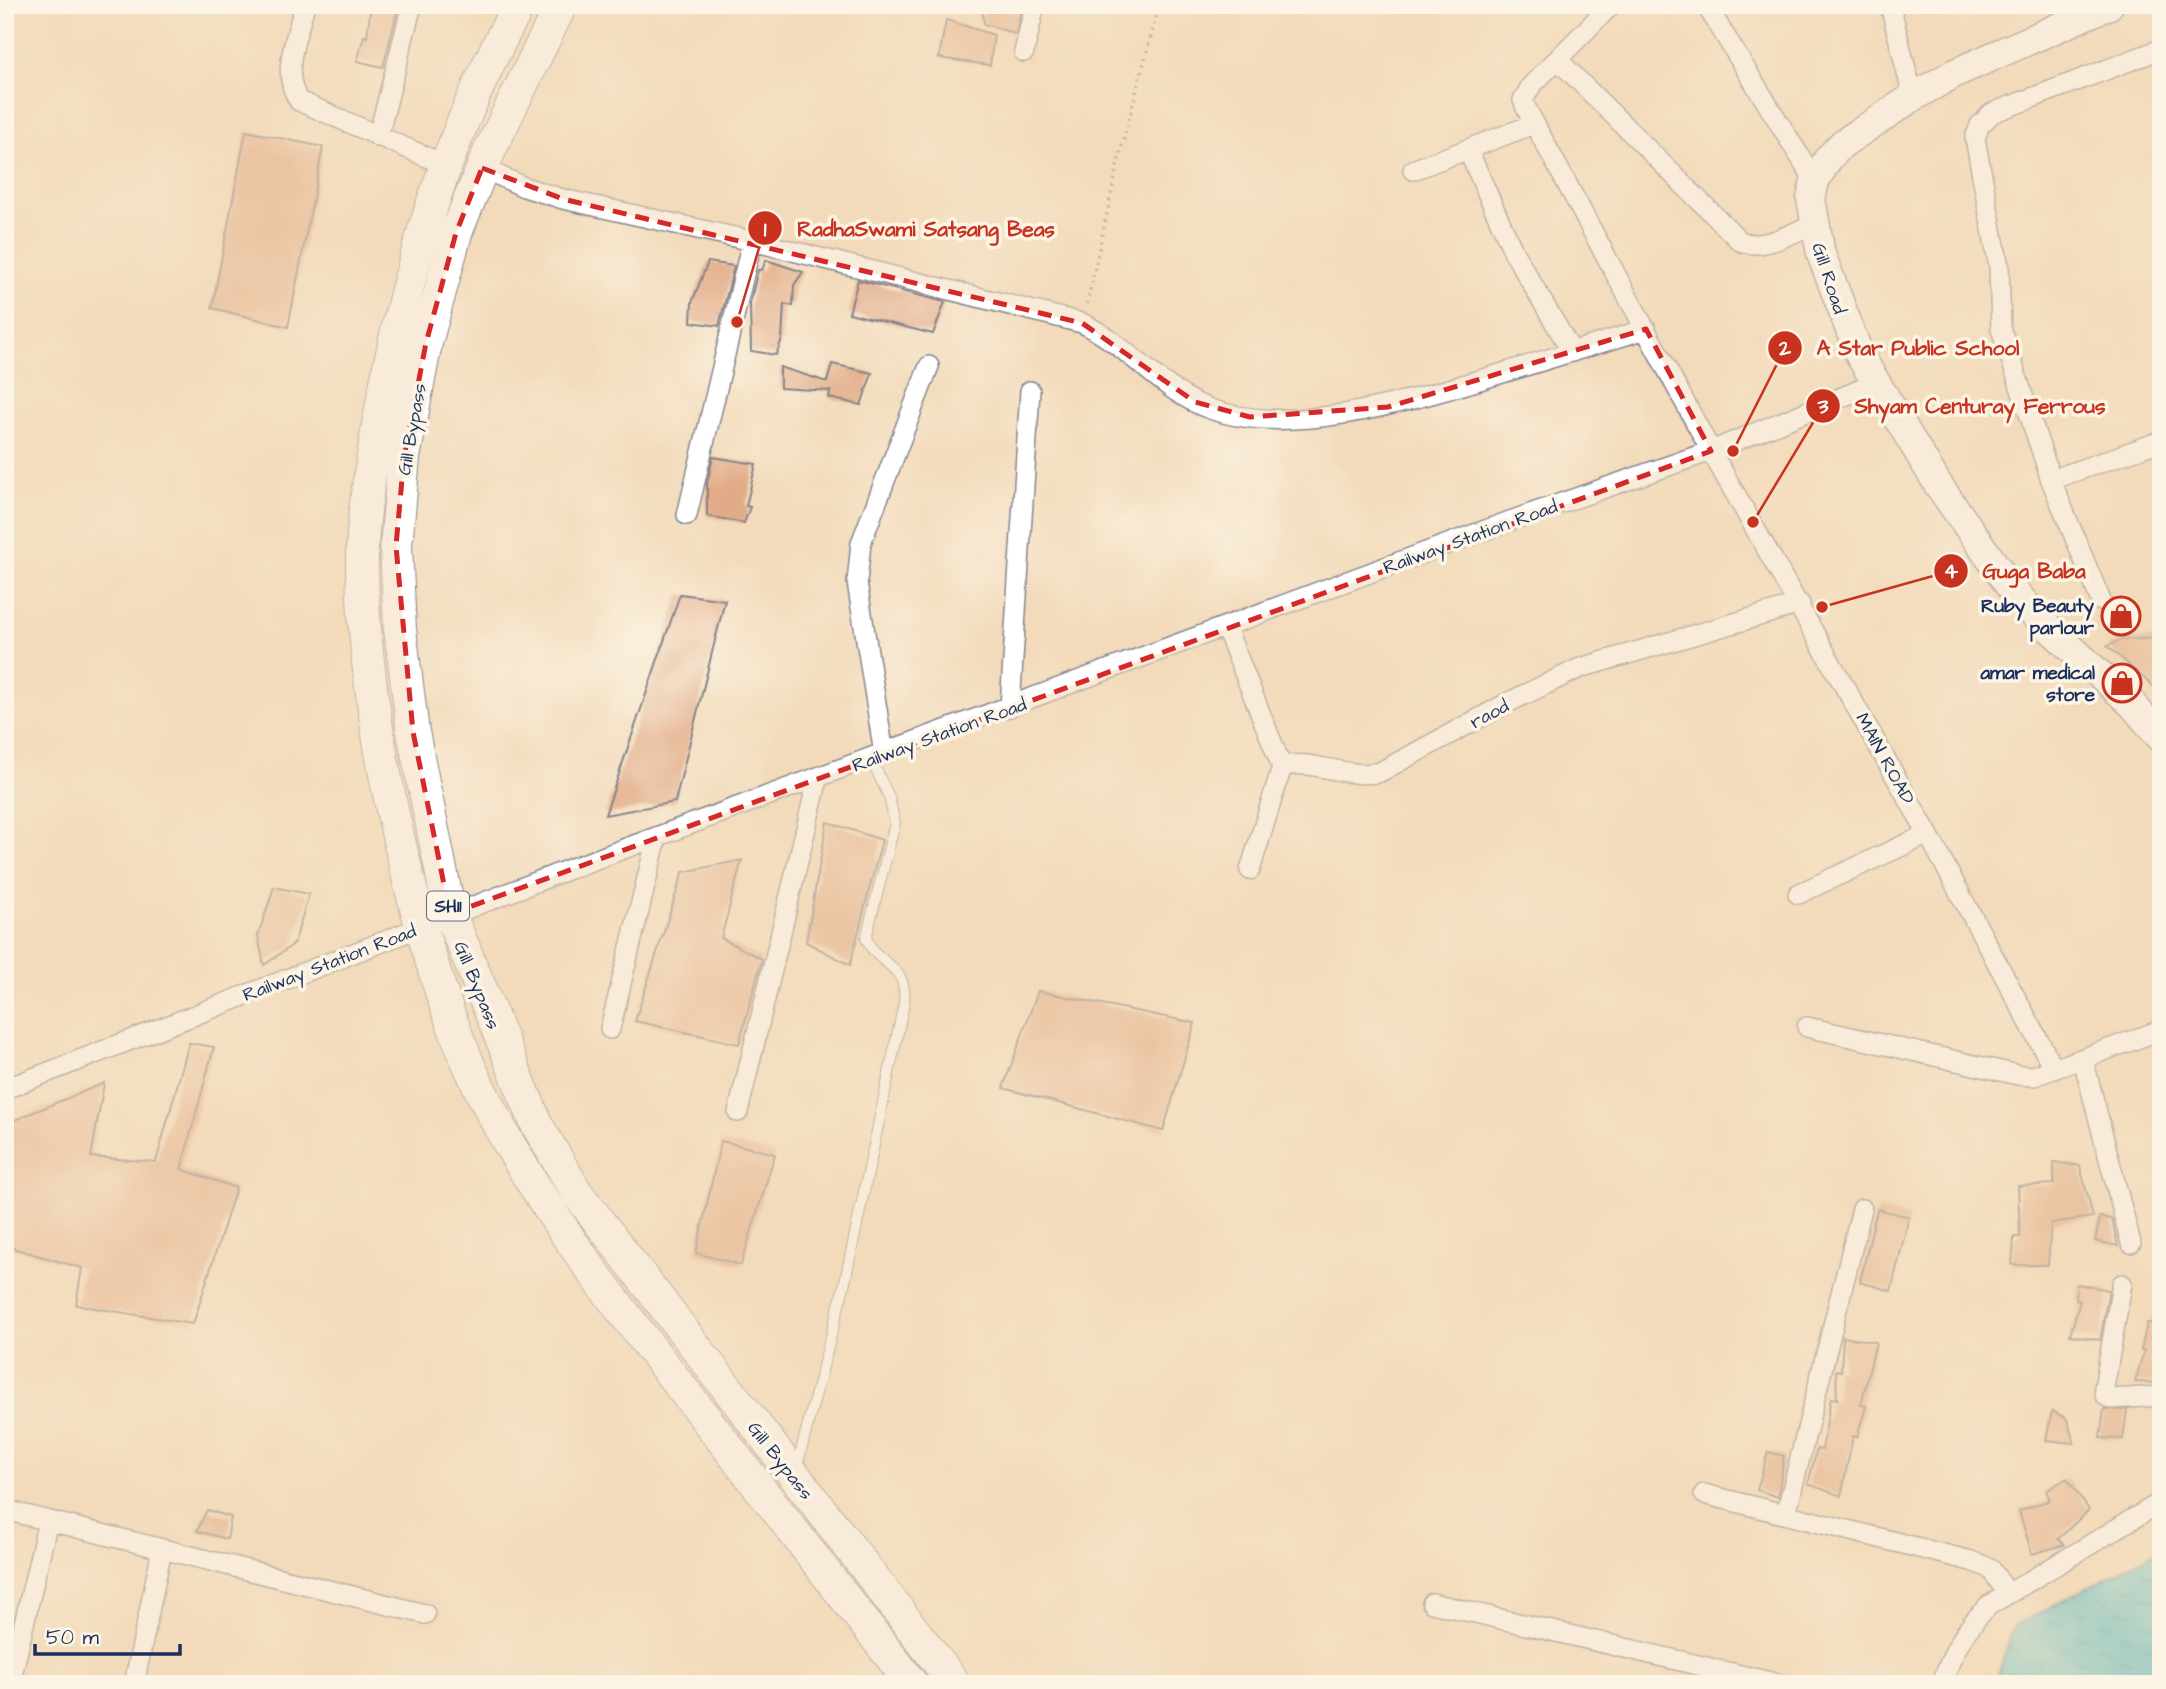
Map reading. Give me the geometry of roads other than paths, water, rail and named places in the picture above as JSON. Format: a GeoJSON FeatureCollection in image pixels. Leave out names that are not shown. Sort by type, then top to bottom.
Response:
{"type":"FeatureCollection","features":[{"type":"Feature","properties":{"kind":"main road","name":"Gill Bypass"},"geometry":{"type":"LineString","coordinates":[[519,5],[487,63],[445,164],[406,291],[385,385],[369,479],[362,563],[366,659],[393,818],[421,926],[459,1040],[489,1109],[534,1189],[594,1277],[912,1684]]}},
{"type":"Feature","properties":{"kind":"main road","name":"Gill Bypass"},"geometry":{"type":"LineString","coordinates":[[561,5],[482,168],[456,233],[426,343],[404,457],[396,546],[400,629],[413,732],[450,915],[537,1125],[577,1193],[956,1684]]}},
{"type":"Feature","properties":{"kind":"street"},"geometry":{"type":"LineString","coordinates":[[305,5],[291,60],[290,89],[299,101],[318,112],[445,164]]}},
{"type":"Feature","properties":{"kind":"street"},"geometry":{"type":"LineString","coordinates":[[378,137],[412,5]]}},
{"type":"Feature","properties":{"kind":"street"},"geometry":{"type":"LineString","coordinates":[[1024,52],[1035,5]]}},
{"type":"Feature","properties":{"kind":"street"},"geometry":{"type":"LineString","coordinates":[[1611,5],[1558,60],[1740,241],[1756,246],[1814,225]]}},
{"type":"Feature","properties":{"kind":"street"},"geometry":{"type":"LineString","coordinates":[[1706,5],[1815,181],[1828,159],[1842,144],[1913,97],[1964,68],[2109,5]]}},
{"type":"Feature","properties":{"kind":"street"},"geometry":{"type":"LineString","coordinates":[[1891,5],[1913,97]]}},
{"type":"Feature","properties":{"kind":"street"},"geometry":{"type":"LineString","coordinates":[[2101,601],[2051,480],[2001,329],[1999,267],[1975,138],[1980,125],[1992,113],[2161,49]]}},
{"type":"Feature","properties":{"kind":"street","name":"MAIN ROAD"},"geometry":{"type":"LineString","coordinates":[[1558,60],[1525,93],[1523,100],[1534,124],[1712,451],[1928,834],[2054,1069]]}},
{"type":"Feature","properties":{"kind":"street"},"geometry":{"type":"LineString","coordinates":[[1413,170],[1534,124]]}},
{"type":"Feature","properties":{"kind":"street"},"geometry":{"type":"LineString","coordinates":[[1468,150],[1514,253],[1572,352]]}},
{"type":"Feature","properties":{"kind":"street"},"geometry":{"type":"LineString","coordinates":[[482,168],[524,187],[563,199],[1082,323],[1110,339],[1195,402],[1211,409],[1250,417],[1325,415],[1388,407],[1646,329]]}},
{"type":"Feature","properties":{"kind":"street","name":"Gill Road"},"geometry":{"type":"LineString","coordinates":[[1815,181],[1811,199],[1814,225],[1846,325],[1874,384],[1967,528],[2011,588],[2035,615],[2132,704],[2161,738]]}},
{"type":"Feature","properties":{"kind":"street"},"geometry":{"type":"LineString","coordinates":[[687,515],[752,242]]}},
{"type":"Feature","properties":{"kind":"street"},"geometry":{"type":"LineString","coordinates":[[878,756],[856,582],[857,564],[861,543],[929,366]]}},
{"type":"Feature","properties":{"kind":"street","name":"Railway Station Road"},"geometry":{"type":"LineString","coordinates":[[5,1089],[450,915],[1510,520],[1712,451],[1874,384]]}},
{"type":"Feature","properties":{"kind":"street"},"geometry":{"type":"LineString","coordinates":[[1010,707],[1030,391]]}},
{"type":"Feature","properties":{"kind":"street"},"geometry":{"type":"LineString","coordinates":[[2051,480],[2161,441]]}},
{"type":"Feature","properties":{"kind":"street","name":"raod"},"geometry":{"type":"LineString","coordinates":[[1282,767],[1296,765],[1359,775],[1380,772],[1548,681],[1580,668],[1800,604]]}},
{"type":"Feature","properties":{"kind":"street"},"geometry":{"type":"LineString","coordinates":[[1226,628],[1282,767],[1250,870]]}},
{"type":"Feature","properties":{"kind":"street"},"geometry":{"type":"LineString","coordinates":[[738,1112],[818,778]]}},
{"type":"Feature","properties":{"kind":"street"},"geometry":{"type":"LineString","coordinates":[[1798,894],[1928,834]]}},
{"type":"Feature","properties":{"kind":"street"},"geometry":{"type":"LineString","coordinates":[[610,1028],[657,837]]}},
{"type":"Feature","properties":{"kind":"street"},"geometry":{"type":"LineString","coordinates":[[1807,1027],[2018,1075],[2034,1076],[2161,1030]]}},
{"type":"Feature","properties":{"kind":"street"},"geometry":{"type":"LineString","coordinates":[[2083,1059],[2131,1243]]}},
{"type":"Feature","properties":{"kind":"street"},"geometry":{"type":"LineString","coordinates":[[1786,1514],[1862,1209]]}},
{"type":"Feature","properties":{"kind":"street"},"geometry":{"type":"LineString","coordinates":[[2122,1284],[2105,1395],[2111,1399],[2161,1396]]}},
{"type":"Feature","properties":{"kind":"street"},"geometry":{"type":"LineString","coordinates":[[1704,1494],[1971,1561],[1990,1568],[2008,1594]]}},
{"type":"Feature","properties":{"kind":"street"},"geometry":{"type":"LineString","coordinates":[[1942,1684],[1956,1647],[1970,1625],[1988,1606],[2161,1502]]}},
{"type":"Feature","properties":{"kind":"street"},"geometry":{"type":"LineString","coordinates":[[5,1510],[425,1614]]}},
{"type":"Feature","properties":{"kind":"street"},"geometry":{"type":"LineString","coordinates":[[9,1684],[48,1521]]}},
{"type":"Feature","properties":{"kind":"street"},"geometry":{"type":"LineString","coordinates":[[134,1684],[162,1549]]}},
{"type":"Feature","properties":{"kind":"street"},"geometry":{"type":"LineString","coordinates":[[1432,1602],[1779,1684]]}},
{"type":"Feature","properties":{"kind":"lane"},"geometry":{"type":"LineString","coordinates":[[794,1477],[845,1286],[906,986],[902,977],[870,949],[866,938],[895,822],[878,756]]}},
{"type":"Feature","properties":{"kind":"water"},"geometry":{"type":"Polygon","coordinates":[[[2161,1546],[2161,1684],[1995,1684],[2014,1626],[2149,1556],[2161,1546]]]}},
{"type":"Feature","properties":{"kind":"place","name":"RadhaSwami Satsang Beas"},"geometry":{"type":"Point","coordinates":[737,322]}},
{"type":"Feature","properties":{"kind":"place","name":"A Star Public School"},"geometry":{"type":"Point","coordinates":[1733,451]}},
{"type":"Feature","properties":{"kind":"place","name":"Shyam Centuray Ferrous"},"geometry":{"type":"Point","coordinates":[1753,522]}},
{"type":"Feature","properties":{"kind":"place","name":"Guga Baba"},"geometry":{"type":"Point","coordinates":[1822,607]}},
{"type":"Feature","properties":{"kind":"place","name":"Ruby Beauty parlour"},"geometry":{"type":"Point","coordinates":[2121,616]}},
{"type":"Feature","properties":{"kind":"place","name":"amar medical store"},"geometry":{"type":"Point","coordinates":[2122,683]}}]}
